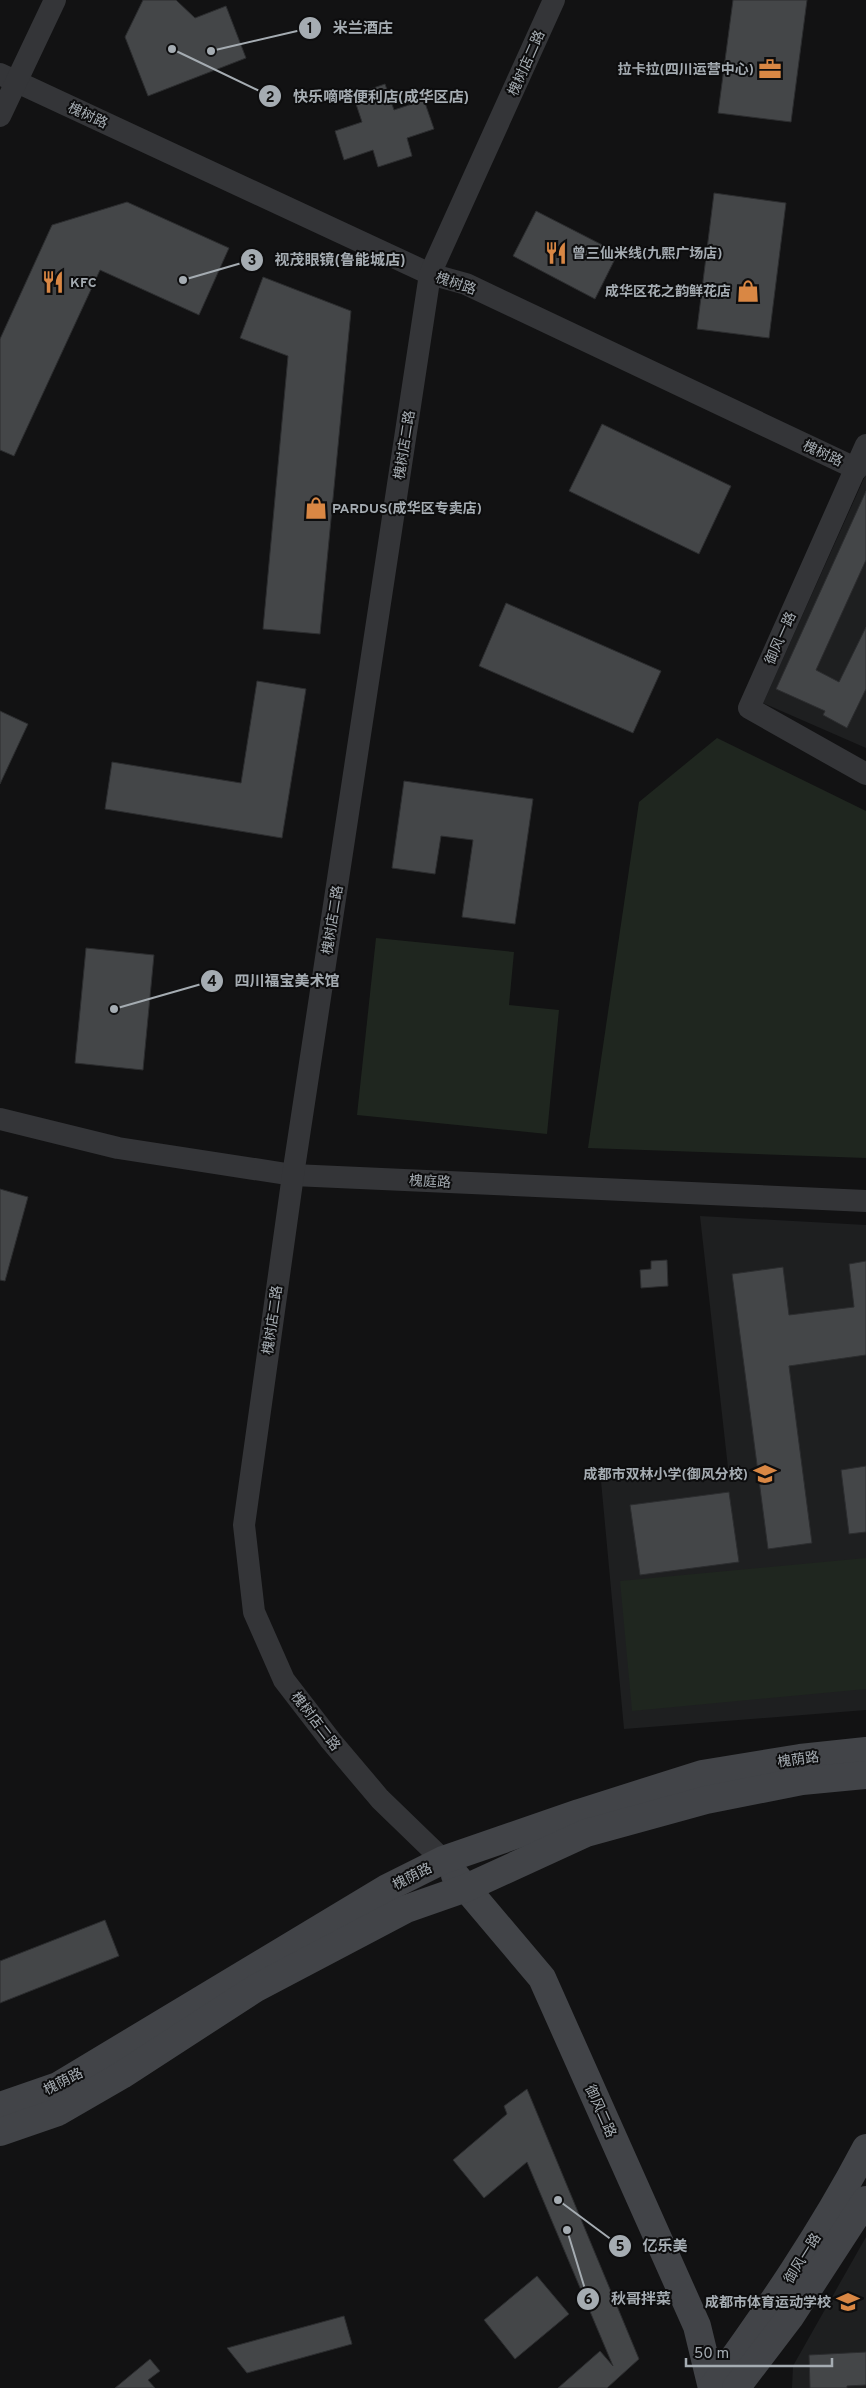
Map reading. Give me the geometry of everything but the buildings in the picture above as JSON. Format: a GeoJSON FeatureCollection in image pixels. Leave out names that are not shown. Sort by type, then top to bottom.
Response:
{"type":"FeatureCollection","features":[{"type":"Feature","properties":{"kind":"main road","name":"槐荫路"},"geometry":{"type":"LineString","coordinates":[[0,2106],[58,2086],[387,1888],[442,1860],[579,1813],[702,1774],[800,1758],[866,1751]]}},
{"type":"Feature","properties":{"kind":"main road","name":"槐荫路"},"geometry":{"type":"LineString","coordinates":[[0,2132],[58,2112],[122,2075],[256,1988],[406,1909],[466,1888],[596,1831],[706,1800],[802,1781],[866,1775]]}},
{"type":"Feature","properties":{"kind":"main road","name":"御风二路"},"geometry":{"type":"LineString","coordinates":[[442,1860],[542,1978],[697,2326],[712,2388]]}},
{"type":"Feature","properties":{"kind":"main road","name":"御风一路"},"geometry":{"type":"LineString","coordinates":[[712,2388],[777,2299],[844,2190],[866,2148]]}},
{"type":"Feature","properties":{"kind":"main road","name":"御风一路"},"geometry":{"type":"LineString","coordinates":[[736,2388],[790,2317],[866,2200]]}},
{"type":"Feature","properties":{"kind":"street"},"geometry":{"type":"LineString","coordinates":[[0,116],[8,78],[55,0]]}},
{"type":"Feature","properties":{"kind":"street","name":"槐树店二路"},"geometry":{"type":"LineString","coordinates":[[442,1860],[380,1799],[331,1741],[284,1680],[254,1612],[244,1525],[293,1175],[430,274],[554,0]]}},
{"type":"Feature","properties":{"kind":"street","name":"槐树路"},"geometry":{"type":"LineString","coordinates":[[8,78],[430,274],[466,284],[856,468]]}},
{"type":"Feature","properties":{"kind":"street","name":"御风一路"},"geometry":{"type":"LineString","coordinates":[[866,445],[749,708],[866,774]]}},
{"type":"Feature","properties":{"kind":"street","name":"槐庭路"},"geometry":{"type":"LineString","coordinates":[[0,1119],[118,1148],[293,1175],[866,1200]]}},
{"type":"Feature","properties":{"kind":"shaded area"},"geometry":{"type":"Polygon","coordinates":[[[866,474],[866,748],[763,703],[866,474]]]}},
{"type":"Feature","properties":{"kind":"shaded area"},"geometry":{"type":"Polygon","coordinates":[[[717,738],[866,811],[866,1158],[588,1148],[639,802],[717,738]]]}},
{"type":"Feature","properties":{"kind":"shaded area"},"geometry":{"type":"Polygon","coordinates":[[[376,938],[514,952],[509,1005],[559,1010],[547,1134],[357,1115],[376,938]]]}},
{"type":"Feature","properties":{"kind":"shaded area","name":"成都市双林小学(御风分校)"},"geometry":{"type":"Polygon","coordinates":[[[700,1216],[866,1225],[866,1710],[624,1729],[601,1481],[728,1468],[700,1216]]]}},
{"type":"Feature","properties":{"kind":"shaded area"},"geometry":{"type":"Polygon","coordinates":[[[866,1558],[866,1689],[632,1711],[620,1581],[866,1558]]]}},
{"type":"Feature","properties":{"kind":"shaded area","name":"成都市体育运动学校"},"geometry":{"type":"Polygon","coordinates":[[[866,2237],[866,2388],[792,2388],[793,2366],[866,2237]]]}},
{"type":"Feature","properties":{"kind":"place","name":"快乐嘀嗒便利店(成华区店)"},"geometry":{"type":"Point","coordinates":[172,49]}},
{"type":"Feature","properties":{"kind":"place","name":"米兰酒庄"},"geometry":{"type":"Point","coordinates":[211,51]}},
{"type":"Feature","properties":{"kind":"place","name":"拉卡拉(四川运营中心)"},"geometry":{"type":"Point","coordinates":[770,69]}},
{"type":"Feature","properties":{"kind":"place","name":"曾三仙米线(九熙广场店)"},"geometry":{"type":"Point","coordinates":[556,253]}},
{"type":"Feature","properties":{"kind":"place","name":"视茂眼镜(鲁能城店)"},"geometry":{"type":"Point","coordinates":[183,280]}},
{"type":"Feature","properties":{"kind":"place","name":"KFC"},"geometry":{"type":"Point","coordinates":[53,282]}},
{"type":"Feature","properties":{"kind":"place","name":"成华区花之韵鲜花店"},"geometry":{"type":"Point","coordinates":[748,291]}},
{"type":"Feature","properties":{"kind":"place","name":"PARDUS(成华区专卖店)"},"geometry":{"type":"Point","coordinates":[316,508]}},
{"type":"Feature","properties":{"kind":"place","name":"四川福宝美术馆"},"geometry":{"type":"Point","coordinates":[114,1009]}},
{"type":"Feature","properties":{"kind":"place","name":"成都市双林小学(御风分校)"},"geometry":{"type":"Point","coordinates":[765,1474]}},
{"type":"Feature","properties":{"kind":"place","name":"亿乐美"},"geometry":{"type":"Point","coordinates":[558,2200]}},
{"type":"Feature","properties":{"kind":"place","name":"秋哥拌菜"},"geometry":{"type":"Point","coordinates":[567,2230]}},
{"type":"Feature","properties":{"kind":"place","name":"成都市体育运动学校"},"geometry":{"type":"Point","coordinates":[848,2302]}}]}
